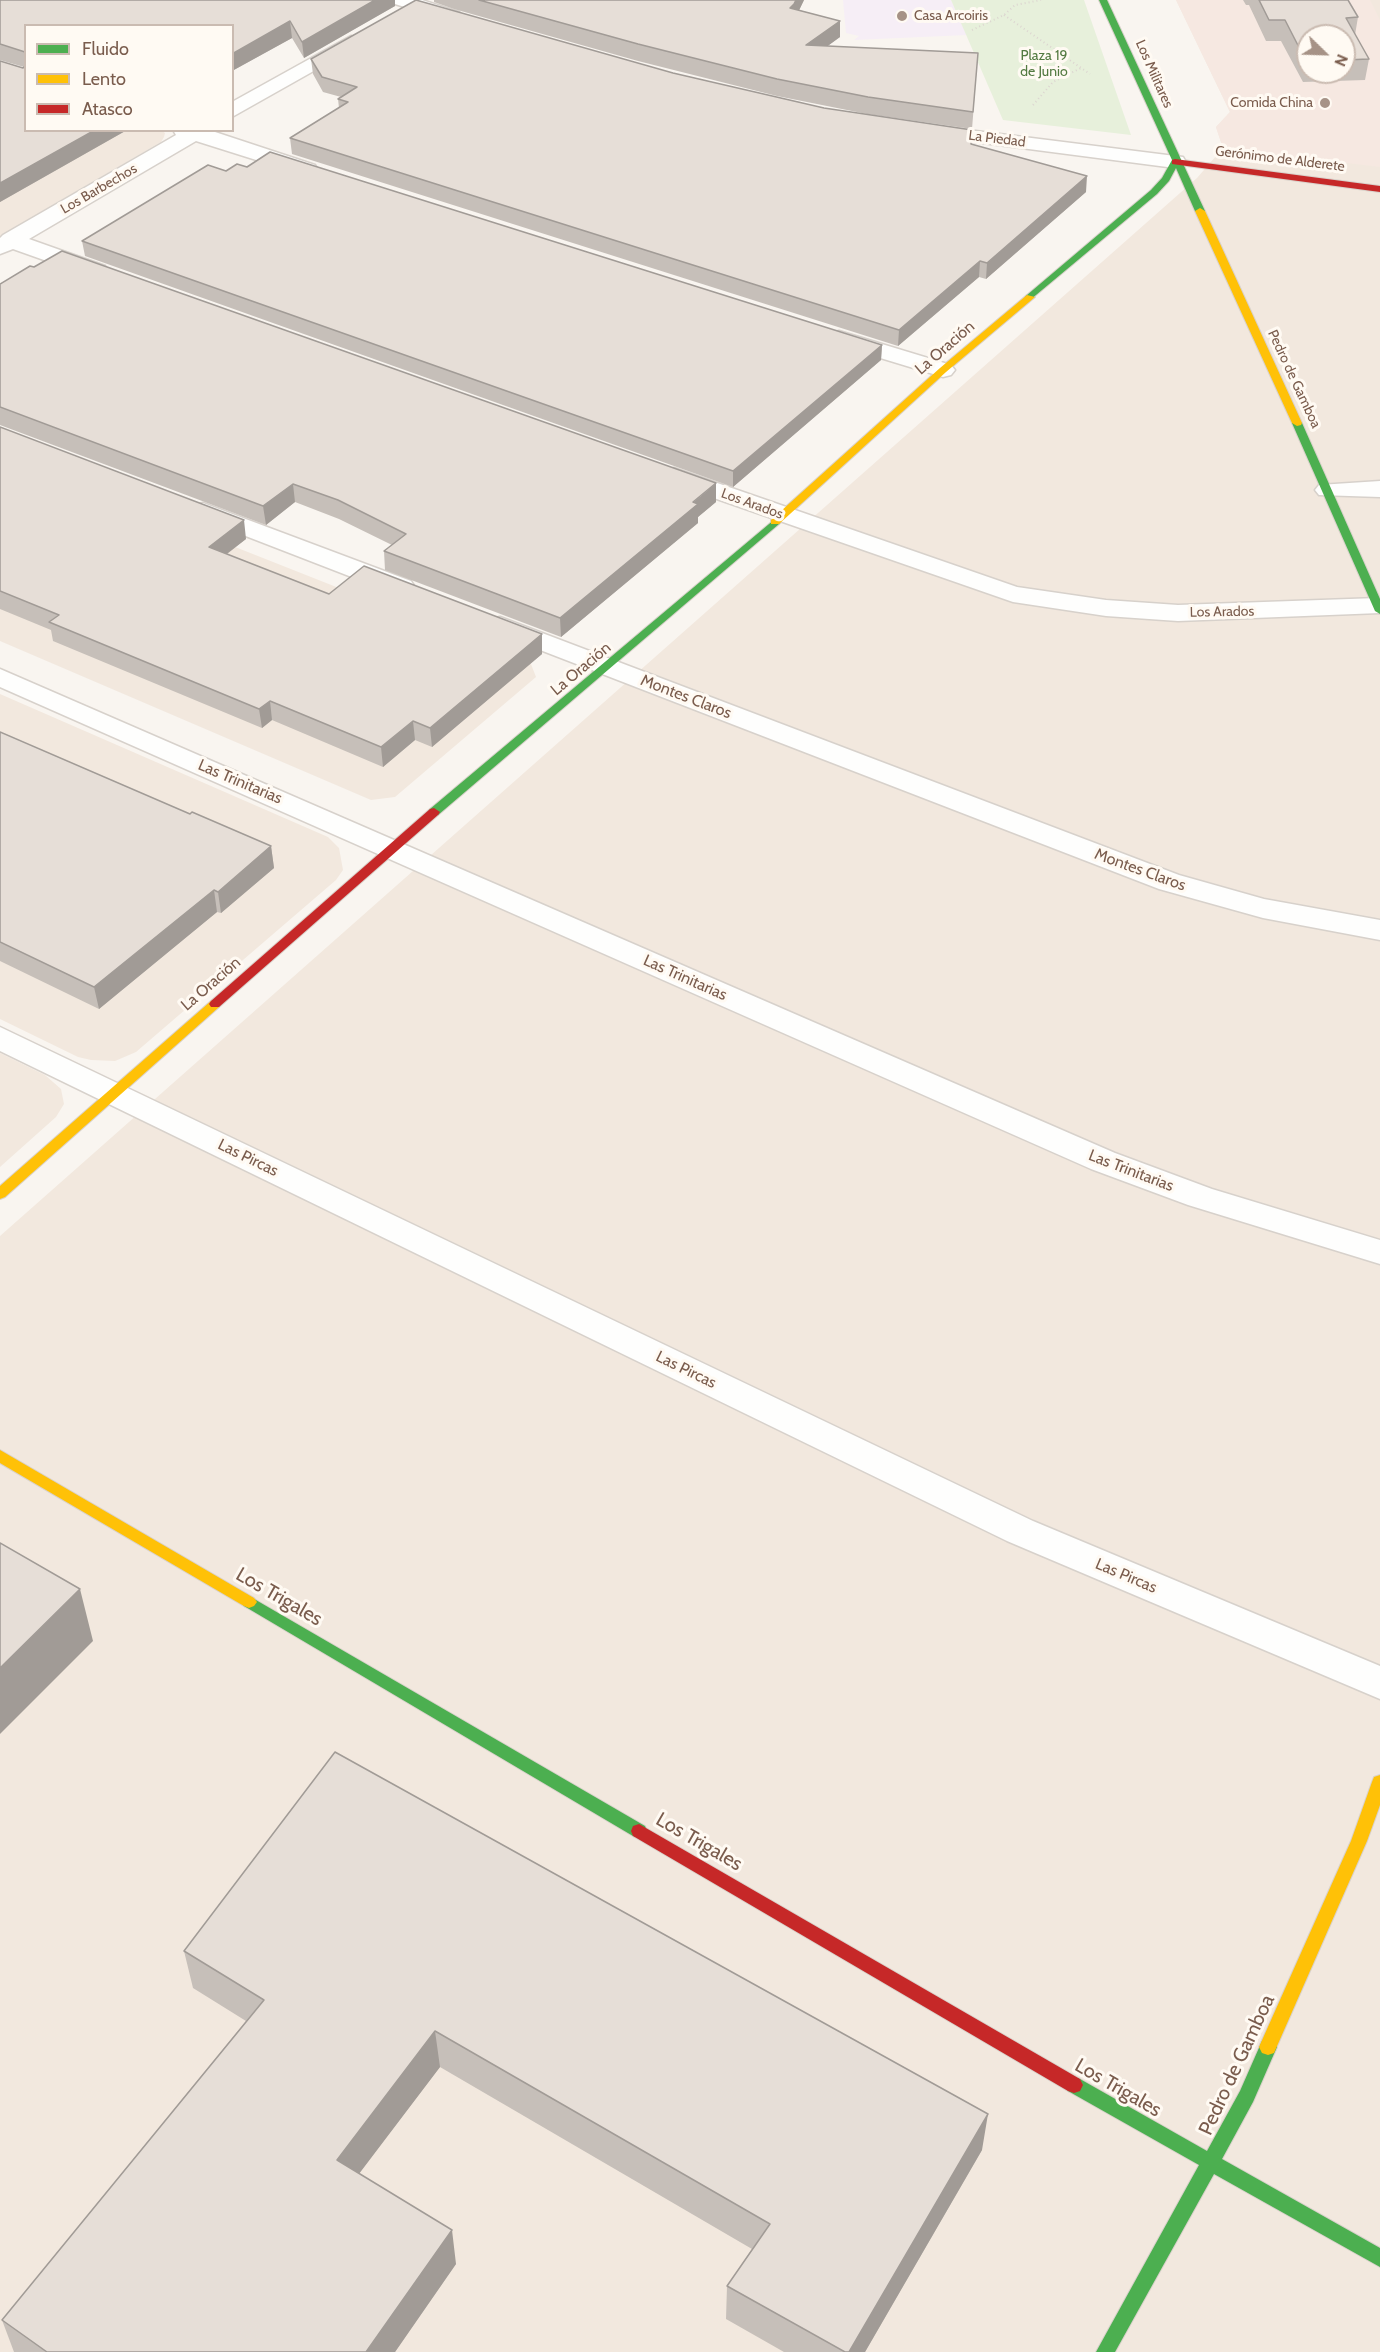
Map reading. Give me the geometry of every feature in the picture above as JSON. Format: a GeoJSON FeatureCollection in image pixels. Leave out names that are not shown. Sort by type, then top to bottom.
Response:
{"type":"FeatureCollection","features":[{"type":"Feature","properties":{"kind":"main road","name":"Los Militares"},"geometry":{"type":"LineString","coordinates":[[1102,0],[1175,162]]}},
{"type":"Feature","properties":{"kind":"main road","name":"Gerónimo de Alderete"},"geometry":{"type":"LineString","coordinates":[[1175,162],[1380,189]]}},
{"type":"Feature","properties":{"kind":"main road","name":"La Oración"},"geometry":{"type":"LineString","coordinates":[[0,1194],[391,848],[609,667],[783,515],[943,370],[1154,192],[1166,179],[1175,162]]}},
{"type":"Feature","properties":{"kind":"main road","name":"Pedro de Gamboa"},"geometry":{"type":"LineString","coordinates":[[1175,162],[1328,490],[1379,609]]}},
{"type":"Feature","properties":{"kind":"main road","name":"Los Trigales"},"geometry":{"type":"LineString","coordinates":[[0,1456],[1211,2164],[1380,2258]]}},
{"type":"Feature","properties":{"kind":"main road","name":"Pedro de Gamboa"},"geometry":{"type":"LineString","coordinates":[[1105,2352],[1211,2164],[1261,2064],[1359,1841],[1380,1782]]}},
{"type":"Feature","properties":{"kind":"street"},"geometry":{"type":"LineString","coordinates":[[408,6],[469,21]]}},
{"type":"Feature","properties":{"kind":"street"},"geometry":{"type":"LineString","coordinates":[[234,110],[373,29]]}},
{"type":"Feature","properties":{"kind":"street","name":"La Piedad"},"geometry":{"type":"LineString","coordinates":[[905,128],[1175,162]]}},
{"type":"Feature","properties":{"kind":"street"},"geometry":{"type":"LineString","coordinates":[[192,132],[332,177]]}},
{"type":"Feature","properties":{"kind":"street","name":"Los Barbechos"},"geometry":{"type":"LineString","coordinates":[[5,244],[192,132]]}},
{"type":"Feature","properties":{"kind":"street"},"geometry":{"type":"LineString","coordinates":[[5,244],[120,279]]}},
{"type":"Feature","properties":{"kind":"street"},"geometry":{"type":"LineString","coordinates":[[822,333],[943,370]]}},
{"type":"Feature","properties":{"kind":"street","name":"Los Arados"},"geometry":{"type":"LineString","coordinates":[[655,469],[1013,594],[1106,608],[1178,613],[1379,609]]}},
{"type":"Feature","properties":{"kind":"street"},"geometry":{"type":"LineString","coordinates":[[1328,490],[1380,489]]}},
{"type":"Feature","properties":{"kind":"street"},"geometry":{"type":"LineString","coordinates":[[177,501],[431,598]]}},
{"type":"Feature","properties":{"kind":"street","name":"Montes Claros"},"geometry":{"type":"LineString","coordinates":[[475,615],[1169,882],[1273,911],[1380,930]]}},
{"type":"Feature","properties":{"kind":"street","name":"Las Trinitarias"},"geometry":{"type":"LineString","coordinates":[[0,677],[1103,1161],[1200,1197],[1380,1252]]}},
{"type":"Feature","properties":{"kind":"street","name":"Las Pircas"},"geometry":{"type":"LineString","coordinates":[[0,1038],[1020,1531],[1380,1683]]}},
{"type":"Feature","properties":{"kind":"path"},"geometry":{"type":"LineString","coordinates":[[1011,0],[1015,5]]}},
{"type":"Feature","properties":{"kind":"path"},"geometry":{"type":"LineString","coordinates":[[972,30],[1004,15],[1015,5],[1041,0]]}},
{"type":"Feature","properties":{"kind":"path"},"geometry":{"type":"LineString","coordinates":[[1004,15],[1081,68],[1053,82],[1030,108]]}},
{"type":"Feature","properties":{"kind":"shaded area","name":"Casa Arcoiris"},"geometry":{"type":"Polygon","coordinates":[[[843,0],[951,0],[967,35],[854,40],[859,36],[846,33],[843,0]]]}},
{"type":"Feature","properties":{"kind":"shaded area"},"geometry":{"type":"Polygon","coordinates":[[[1176,0],[1380,0],[1380,2352],[0,2352],[0,1236],[1197,178],[1223,148],[1216,127],[1230,112],[1176,0]]]}},
{"type":"Feature","properties":{"kind":"shaded area"},"geometry":{"type":"Polygon","coordinates":[[[1176,0],[1370,0],[1380,20],[1380,167],[1223,148],[1216,127],[1230,112],[1176,0]]]}},
{"type":"Feature","properties":{"kind":"shaded area"},"geometry":{"type":"Polygon","coordinates":[[[0,75],[24,126],[24,132],[165,133],[161,142],[0,236],[0,75]]]}},
{"type":"Feature","properties":{"kind":"shaded area"},"geometry":{"type":"Polygon","coordinates":[[[0,454],[531,664],[536,677],[395,797],[371,800],[0,641],[0,454]]]}},
{"type":"Feature","properties":{"kind":"shaded area"},"geometry":{"type":"Polygon","coordinates":[[[0,694],[328,837],[339,848],[343,870],[336,880],[136,1052],[115,1061],[78,1057],[0,1019],[0,694]]]}},
{"type":"Feature","properties":{"kind":"shaded area"},"geometry":{"type":"Polygon","coordinates":[[[0,1053],[45,1075],[61,1089],[64,1104],[56,1117],[0,1167],[0,1053]]]}},
{"type":"Feature","properties":{"kind":"green space","name":"Plaza 19 de Junio"},"geometry":{"type":"Polygon","coordinates":[[[951,0],[1084,0],[1131,135],[1003,120],[951,0]]]}},
{"type":"Feature","properties":{"kind":"building"},"geometry":{"type":"Polygon","coordinates":[[[0,0],[375,0],[302,42],[290,21],[234,53],[234,24],[24,24],[24,52],[0,44],[0,0]]]}},
{"type":"Feature","properties":{"kind":"building"},"geometry":{"type":"Polygon","coordinates":[[[416,0],[673,73],[824,108],[972,130],[971,144],[1087,176],[987,263],[980,261],[899,330],[290,138],[348,102],[338,99],[357,87],[322,77],[311,59],[416,0]]]}},
{"type":"Feature","properties":{"kind":"building"},"geometry":{"type":"Polygon","coordinates":[[[479,0],[796,0],[790,8],[840,21],[806,45],[978,53],[973,112],[868,97],[777,79],[479,0]]]}},
{"type":"Feature","properties":{"kind":"building"},"geometry":{"type":"Polygon","coordinates":[[[1259,0],[1348,0],[1358,17],[1346,18],[1349,24],[1296,24],[1296,41],[1285,20],[1269,20],[1259,0]]]}},
{"type":"Feature","properties":{"kind":"building"},"geometry":{"type":"Polygon","coordinates":[[[1356,36],[1369,59],[1356,60],[1356,36]]]}},
{"type":"Feature","properties":{"kind":"building"},"geometry":{"type":"Polygon","coordinates":[[[0,61],[23,68],[24,132],[91,132],[0,183],[0,61]]]}},
{"type":"Feature","properties":{"kind":"building"},"geometry":{"type":"Polygon","coordinates":[[[270,152],[882,345],[733,471],[82,241],[208,165],[226,171],[237,164],[247,167],[270,152]]]}},
{"type":"Feature","properties":{"kind":"building"},"geometry":{"type":"Polygon","coordinates":[[[62,251],[716,483],[693,502],[698,504],[560,618],[384,551],[406,534],[338,500],[293,484],[263,506],[0,407],[0,284],[62,251]]]}},
{"type":"Feature","properties":{"kind":"building"},"geometry":{"type":"Polygon","coordinates":[[[0,427],[244,520],[209,547],[329,594],[364,566],[542,634],[430,728],[413,721],[381,747],[270,701],[259,709],[49,622],[59,615],[0,591],[0,427]]]}},
{"type":"Feature","properties":{"kind":"building"},"geometry":{"type":"Polygon","coordinates":[[[0,732],[190,814],[192,812],[271,846],[218,892],[214,890],[94,987],[0,942],[0,732]]]}},
{"type":"Feature","properties":{"kind":"building"},"geometry":{"type":"Polygon","coordinates":[[[0,1543],[80,1589],[0,1668],[0,1543]]]}},
{"type":"Feature","properties":{"kind":"building"},"geometry":{"type":"Polygon","coordinates":[[[335,1752],[988,2114],[849,2352],[845,2352],[727,2286],[770,2224],[435,2031],[337,2160],[452,2230],[366,2352],[47,2352],[2,2320],[264,2000],[184,1951],[335,1752]]]}},
{"type":"Feature","properties":{"kind":"traffic: fast"},"geometry":{"type":"LineString","coordinates":[[1103,0],[1200,211]]}},
{"type":"Feature","properties":{"kind":"traffic: fast"},"geometry":{"type":"LineString","coordinates":[[1030,297],[1154,192],[1166,179],[1175,162]]}},
{"type":"Feature","properties":{"kind":"traffic: fast"},"geometry":{"type":"LineString","coordinates":[[1297,423],[1380,611]]}},
{"type":"Feature","properties":{"kind":"traffic: fast"},"geometry":{"type":"LineString","coordinates":[[434,812],[775,522]]}},
{"type":"Feature","properties":{"kind":"traffic: fast"},"geometry":{"type":"LineString","coordinates":[[249,1602],[639,1831]]}},
{"type":"Feature","properties":{"kind":"traffic: fast"},"geometry":{"type":"LineString","coordinates":[[1105,2352],[1247,2096],[1268,2047]]}},
{"type":"Feature","properties":{"kind":"traffic: fast"},"geometry":{"type":"LineString","coordinates":[[1074,2085],[1380,2258]]}},
{"type":"Feature","properties":{"kind":"traffic: slow"},"geometry":{"type":"LineString","coordinates":[[1200,211],[1297,423]]}},
{"type":"Feature","properties":{"kind":"traffic: slow"},"geometry":{"type":"LineString","coordinates":[[775,522],[943,370],[1030,297]]}},
{"type":"Feature","properties":{"kind":"traffic: slow"},"geometry":{"type":"LineString","coordinates":[[0,1194],[215,1004]]}},
{"type":"Feature","properties":{"kind":"traffic: slow"},"geometry":{"type":"LineString","coordinates":[[0,1456],[249,1602]]}},
{"type":"Feature","properties":{"kind":"traffic: slow"},"geometry":{"type":"LineString","coordinates":[[1268,2047],[1359,1841],[1380,1782]]}},
{"type":"Feature","properties":{"kind":"traffic: jam"},"geometry":{"type":"LineString","coordinates":[[1175,162],[1380,189]]}},
{"type":"Feature","properties":{"kind":"traffic: jam"},"geometry":{"type":"LineString","coordinates":[[215,1004],[434,812]]}},
{"type":"Feature","properties":{"kind":"traffic: jam"},"geometry":{"type":"LineString","coordinates":[[639,1831],[1074,2085]]}},
{"type":"Feature","properties":{"kind":"place","name":"Casa Arcoiris"},"geometry":{"type":"Point","coordinates":[902,16]}},
{"type":"Feature","properties":{"kind":"place","name":"Comida China"},"geometry":{"type":"Point","coordinates":[1325,103]}}]}
